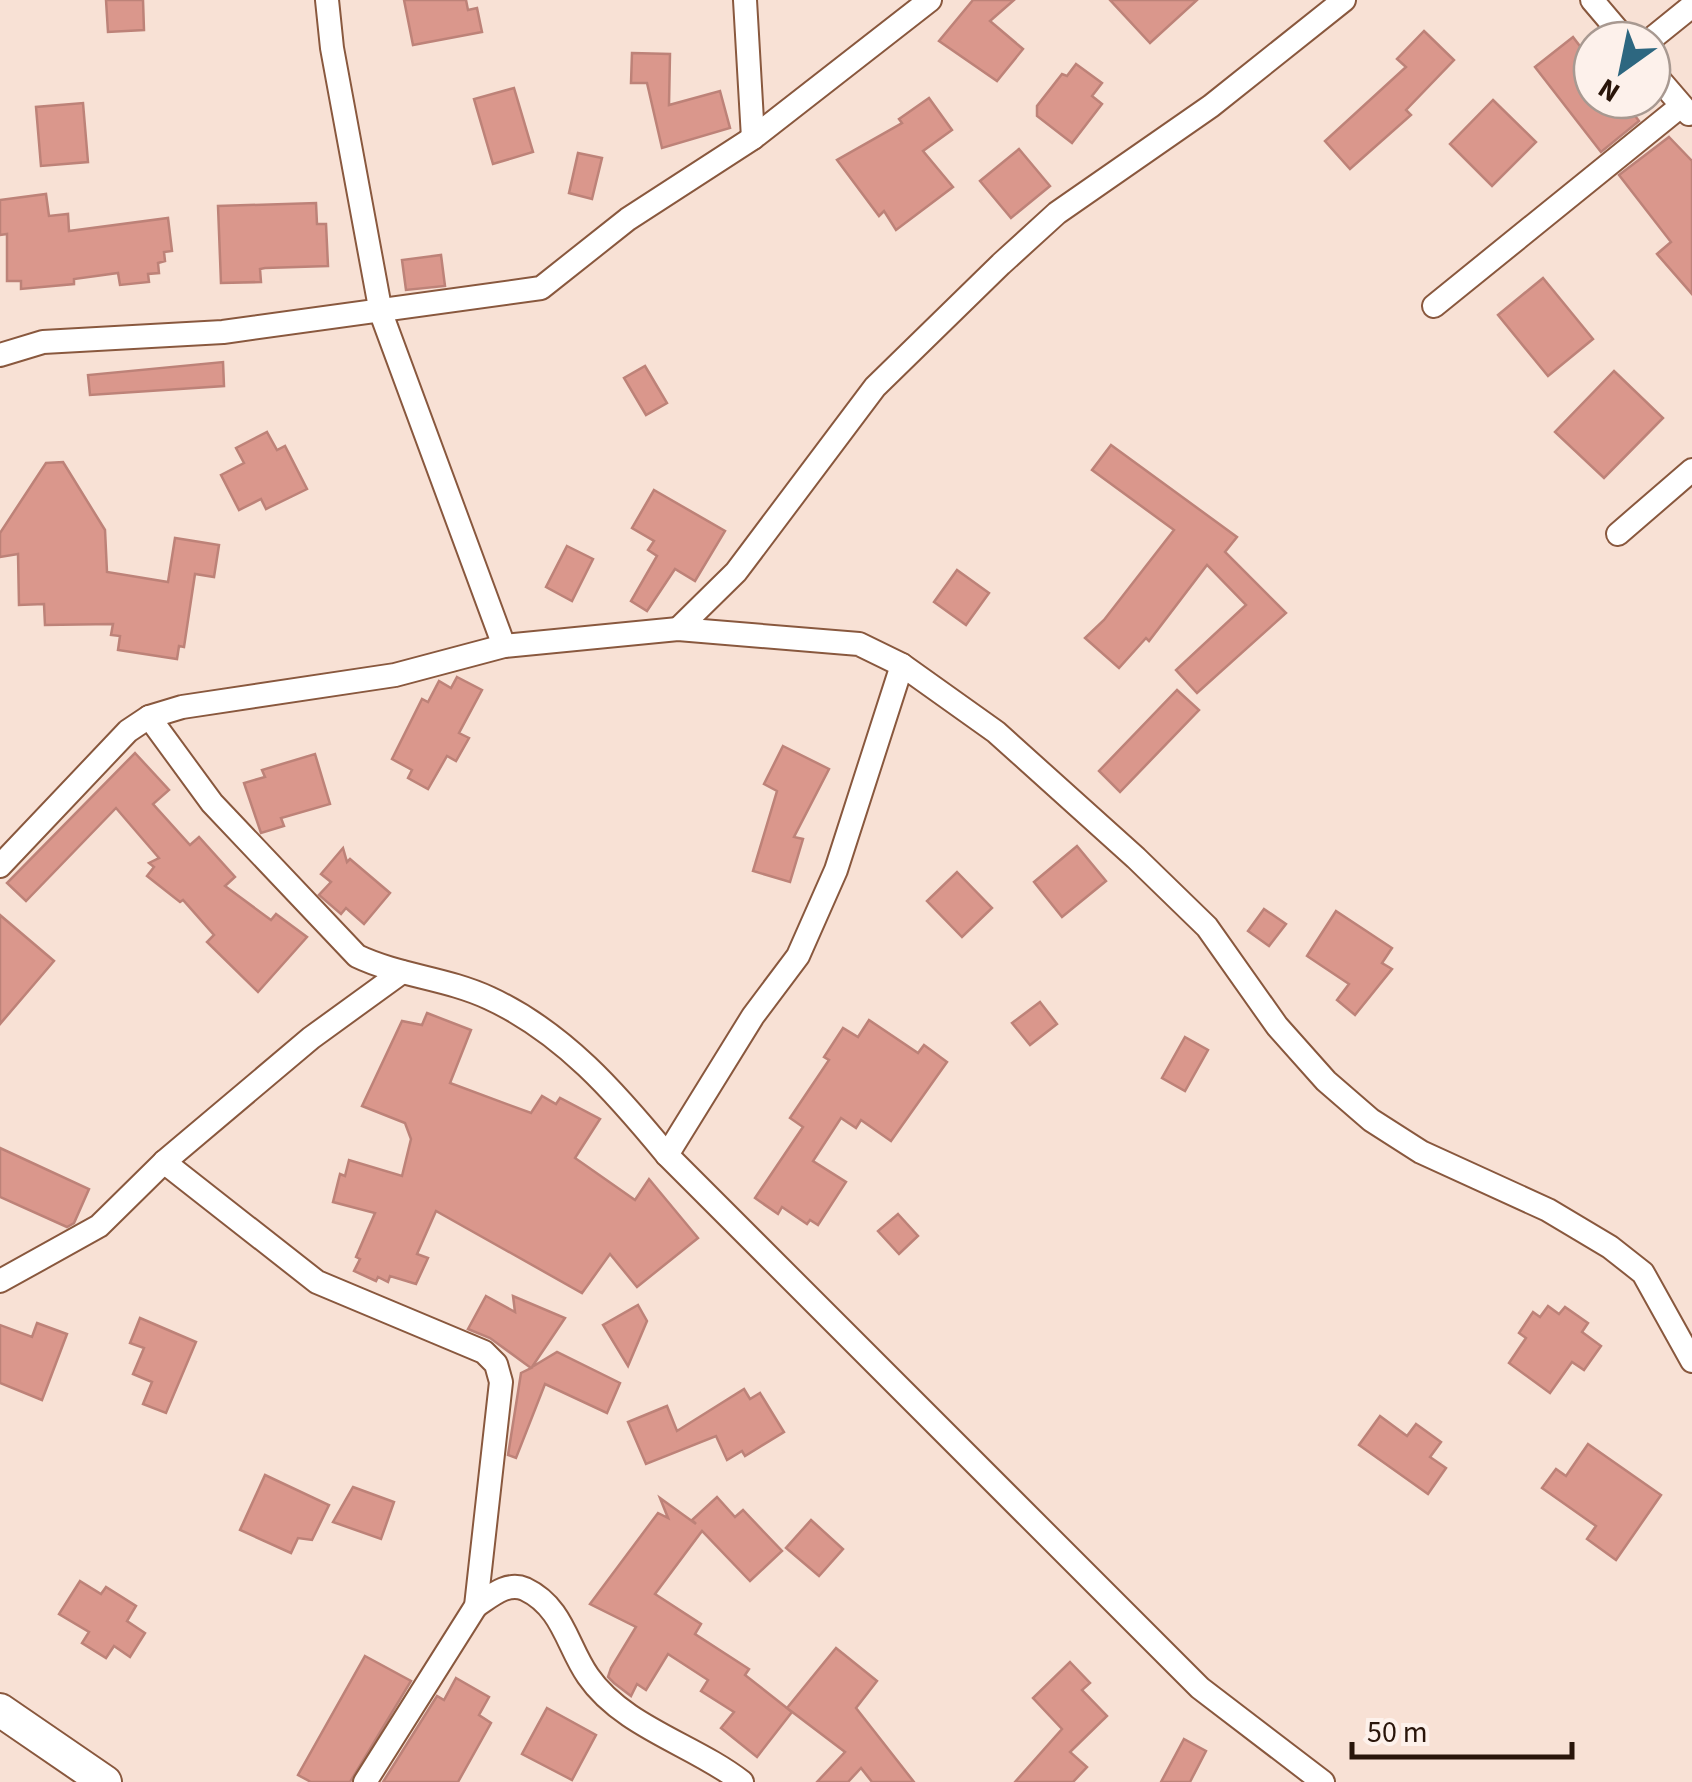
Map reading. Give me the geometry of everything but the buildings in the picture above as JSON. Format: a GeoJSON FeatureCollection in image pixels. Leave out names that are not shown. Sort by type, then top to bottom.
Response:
{"type":"FeatureCollection","features":[{"type":"Feature","properties":{"kind":"street"},"geometry":{"type":"LineString","coordinates":[[327,0],[332,48],[382,313],[504,646]]}},
{"type":"Feature","properties":{"kind":"street"},"geometry":{"type":"LineString","coordinates":[[745,0],[753,138]]}},
{"type":"Feature","properties":{"kind":"street"},"geometry":{"type":"LineString","coordinates":[[0,355],[43,342],[223,332],[541,288],[628,219],[753,138],[930,0]]}},
{"type":"Feature","properties":{"kind":"street"},"geometry":{"type":"LineString","coordinates":[[678,629],[736,572],[874,387],[1002,264],[1057,213],[1211,106],[1344,0]]}},
{"type":"Feature","properties":{"kind":"street"},"geometry":{"type":"LineString","coordinates":[[1592,0],[1609,20]]}},
{"type":"Feature","properties":{"kind":"street"},"geometry":{"type":"LineString","coordinates":[[1672,22],[1692,6]]}},
{"type":"Feature","properties":{"kind":"street"},"geometry":{"type":"LineString","coordinates":[[1434,306],[1564,196],[1687,112]]}},
{"type":"Feature","properties":{"kind":"street"},"geometry":{"type":"LineString","coordinates":[[1618,534],[1692,470]]}},
{"type":"Feature","properties":{"kind":"street"},"geometry":{"type":"LineString","coordinates":[[0,866],[128,730],[149,717],[182,707],[395,675],[504,646],[678,629],[859,644],[902,665],[996,732],[1136,858],[1207,927],[1277,1026],[1326,1081],[1371,1120],[1421,1152],[1548,1210],[1610,1246],[1643,1273],[1692,1362]]}},
{"type":"Feature","properties":{"kind":"street"},"geometry":{"type":"LineString","coordinates":[[667,1155],[753,1016],[798,956],[836,870],[902,665]]}},
{"type":"Feature","properties":{"kind":"street"},"geometry":{"type":"LineString","coordinates":[[149,717],[212,803],[357,956],[402,972],[443,980],[490,998],[548,1033],[608,1084],[667,1155],[1200,1688],[1323,1782]]}},
{"type":"Feature","properties":{"kind":"street"},"geometry":{"type":"LineString","coordinates":[[0,1281],[98,1226],[164,1162],[311,1038],[402,972]]}},
{"type":"Feature","properties":{"kind":"street"},"geometry":{"type":"LineString","coordinates":[[164,1162],[317,1282],[484,1352],[496,1364],[502,1382],[476,1606],[365,1782]]}},
{"type":"Feature","properties":{"kind":"street"},"geometry":{"type":"LineString","coordinates":[[476,1606],[510,1586],[525,1589],[554,1613],[588,1676],[611,1699],[742,1782]]}},
{"type":"Feature","properties":{"kind":"street"},"geometry":{"type":"LineString","coordinates":[[0,1710],[105,1782]]}}]}
